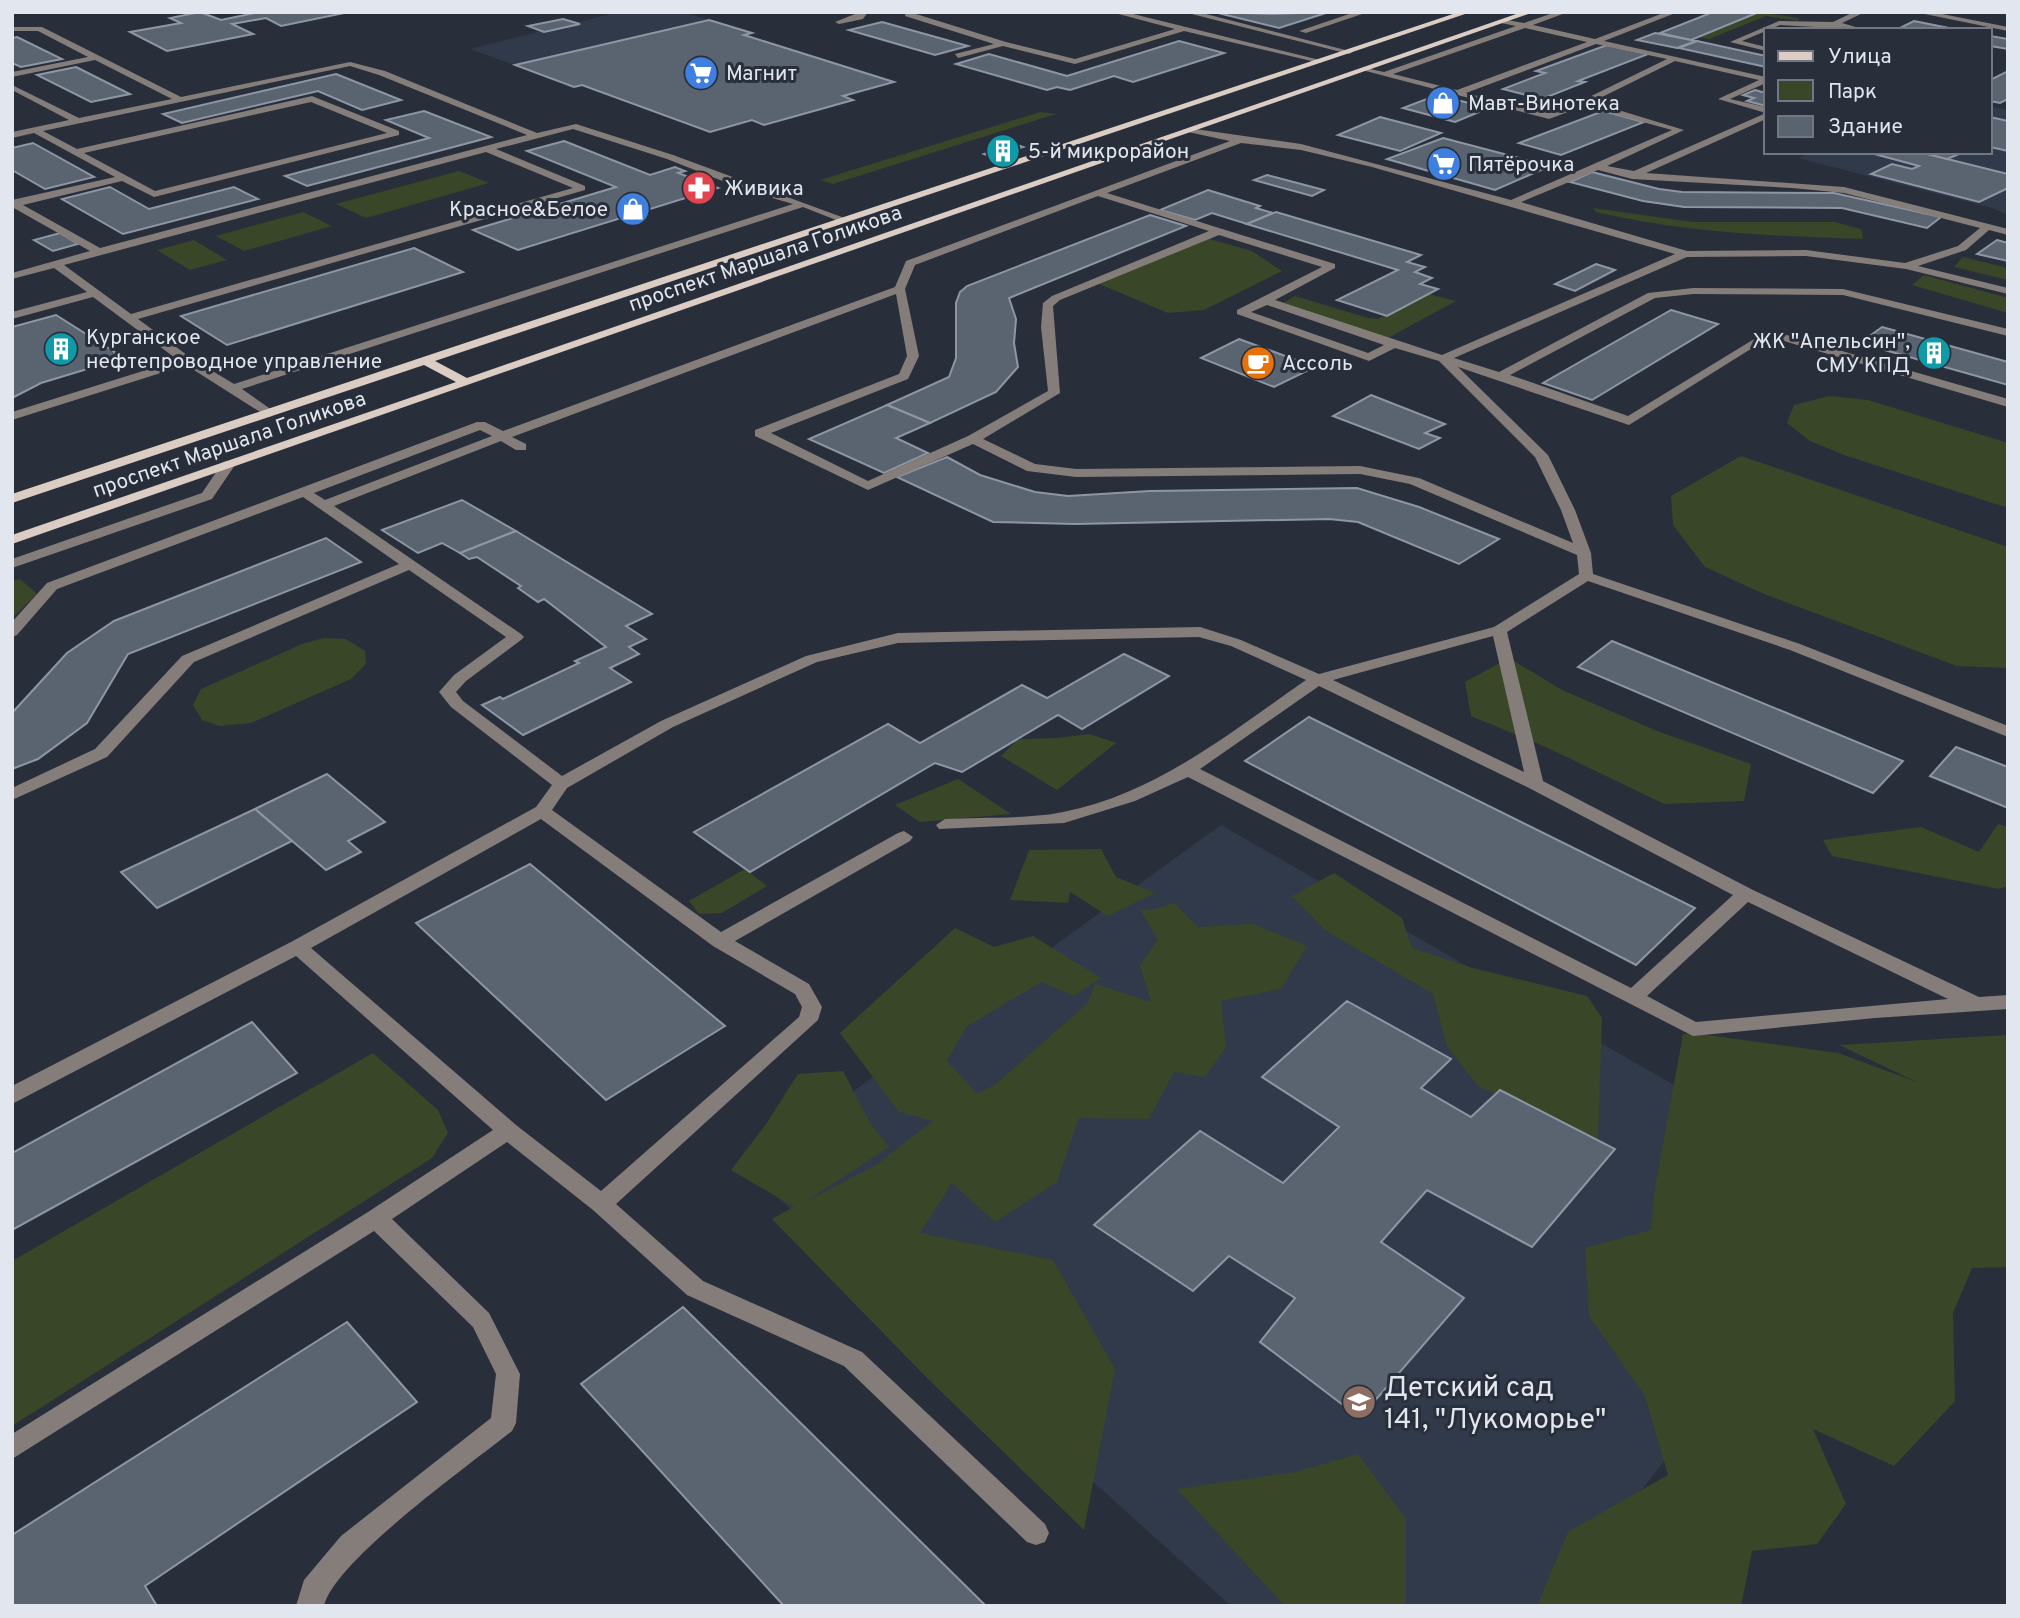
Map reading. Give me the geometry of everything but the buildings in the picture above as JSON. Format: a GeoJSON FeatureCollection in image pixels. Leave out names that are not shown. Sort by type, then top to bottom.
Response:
{"type":"FeatureCollection","features":[{"type":"Feature","properties":{"kind":"main road","name":"проспект Маршала Голикова"},"geometry":{"type":"LineString","coordinates":[[12,499],[1467,12]]}},
{"type":"Feature","properties":{"kind":"main road","name":"проспект Маршала Голикова"},"geometry":{"type":"LineString","coordinates":[[12,539],[1531,12]]}},
{"type":"Feature","properties":{"kind":"main road"},"geometry":{"type":"LineString","coordinates":[[425,361],[466,382]]}},
{"type":"Feature","properties":{"kind":"lane"},"geometry":{"type":"LineString","coordinates":[[839,22],[860,17],[864,12]]}},
{"type":"Feature","properties":{"kind":"lane"},"geometry":{"type":"LineString","coordinates":[[1115,12],[1320,61]]}},
{"type":"Feature","properties":{"kind":"lane"},"geometry":{"type":"LineString","coordinates":[[1188,12],[1349,52]]}},
{"type":"Feature","properties":{"kind":"lane"},"geometry":{"type":"LineString","coordinates":[[1303,31],[1364,12]]}},
{"type":"Feature","properties":{"kind":"lane"},"geometry":{"type":"LineString","coordinates":[[1386,75],[1564,12]]}},
{"type":"Feature","properties":{"kind":"lane"},"geometry":{"type":"LineString","coordinates":[[1457,93],[1674,12]]}},
{"type":"Feature","properties":{"kind":"lane"},"geometry":{"type":"LineString","coordinates":[[1834,24],[1861,12]]}},
{"type":"Feature","properties":{"kind":"lane"},"geometry":{"type":"LineString","coordinates":[[1919,12],[2008,29]]}},
{"type":"Feature","properties":{"kind":"lane"},"geometry":{"type":"LineString","coordinates":[[908,13],[1003,44],[1075,62],[1184,29]]}},
{"type":"Feature","properties":{"kind":"lane"},"geometry":{"type":"LineString","coordinates":[[1504,21],[1764,79]]}},
{"type":"Feature","properties":{"kind":"lane"},"geometry":{"type":"LineString","coordinates":[[1767,28],[1779,23],[1834,24],[1853,28]]}},
{"type":"Feature","properties":{"kind":"lane"},"geometry":{"type":"LineString","coordinates":[[14,27],[39,29],[177,98]]}},
{"type":"Feature","properties":{"kind":"lane"},"geometry":{"type":"LineString","coordinates":[[1764,29],[1734,42],[1764,49]]}},
{"type":"Feature","properties":{"kind":"lane"},"geometry":{"type":"LineString","coordinates":[[958,56],[1003,44]]}},
{"type":"Feature","properties":{"kind":"lane"},"geometry":{"type":"LineString","coordinates":[[12,75],[97,57]]}},
{"type":"Feature","properties":{"kind":"lane"},"geometry":{"type":"LineString","coordinates":[[1366,69],[1549,116],[1584,103],[1674,60]]}},
{"type":"Feature","properties":{"kind":"lane"},"geometry":{"type":"LineString","coordinates":[[15,132],[35,130],[335,65],[362,65],[537,136]]}},
{"type":"Feature","properties":{"kind":"lane"},"geometry":{"type":"LineString","coordinates":[[279,70],[289,75]]}},
{"type":"Feature","properties":{"kind":"lane"},"geometry":{"type":"LineString","coordinates":[[1764,80],[1722,99],[1764,110]]}},
{"type":"Feature","properties":{"kind":"lane"},"geometry":{"type":"LineString","coordinates":[[12,87],[76,120]]}},
{"type":"Feature","properties":{"kind":"lane"},"geometry":{"type":"LineString","coordinates":[[35,130],[154,194],[396,133],[312,99],[76,152]]}},
{"type":"Feature","properties":{"kind":"lane"},"geometry":{"type":"LineString","coordinates":[[1511,203],[1680,130],[1584,103]]}},
{"type":"Feature","properties":{"kind":"lane"},"geometry":{"type":"LineString","coordinates":[[1631,176],[1764,118]]}},
{"type":"Feature","properties":{"kind":"lane"},"geometry":{"type":"LineString","coordinates":[[12,276],[573,126],[670,157],[748,188],[845,220]]}},
{"type":"Feature","properties":{"kind":"lane"},"geometry":{"type":"LineString","coordinates":[[1191,130],[1240,140],[1301,147],[1642,239],[1686,254]]}},
{"type":"Feature","properties":{"kind":"lane"},"geometry":{"type":"LineString","coordinates":[[1219,232],[1056,298],[1047,305],[1046,316],[1055,372],[1054,393],[973,439],[868,486],[760,433],[904,376],[913,356],[900,289],[910,263],[1240,140]]}},
{"type":"Feature","properties":{"kind":"lane"},"geometry":{"type":"LineString","coordinates":[[131,318],[582,188],[486,149]]}},
{"type":"Feature","properties":{"kind":"lane"},"geometry":{"type":"LineString","coordinates":[[1597,167],[1631,176],[1675,181],[1752,181],[1823,187],[1930,210],[2008,232]]}},
{"type":"Feature","properties":{"kind":"lane"},"geometry":{"type":"LineString","coordinates":[[14,204],[122,178]]}},
{"type":"Feature","properties":{"kind":"lane"},"geometry":{"type":"LineString","coordinates":[[1100,194],[1331,266],[1241,312],[1369,357],[1394,344]]}},
{"type":"Feature","properties":{"kind":"lane"},"geometry":{"type":"LineString","coordinates":[[14,204],[99,252]]}},
{"type":"Feature","properties":{"kind":"lane"},"geometry":{"type":"LineString","coordinates":[[233,388],[803,204]]}},
{"type":"Feature","properties":{"kind":"lane"},"geometry":{"type":"LineString","coordinates":[[12,218],[33,213]]}},
{"type":"Feature","properties":{"kind":"lane"},"geometry":{"type":"LineString","coordinates":[[1906,266],[1962,248],[1987,227]]}},
{"type":"Feature","properties":{"kind":"lane"},"geometry":{"type":"LineString","coordinates":[[1443,359],[1666,260],[1686,254],[1806,253],[1906,266],[2008,292]]}},
{"type":"Feature","properties":{"kind":"lane"},"geometry":{"type":"LineString","coordinates":[[56,264],[187,361],[233,388],[268,413]]}},
{"type":"Feature","properties":{"kind":"lane"},"geometry":{"type":"LineString","coordinates":[[322,506],[502,436],[900,289]]}},
{"type":"Feature","properties":{"kind":"lane"},"geometry":{"type":"LineString","coordinates":[[1500,376],[1652,295],[1693,292],[1843,292],[2008,333]]}},
{"type":"Feature","properties":{"kind":"lane"},"geometry":{"type":"LineString","coordinates":[[12,316],[95,293]]}},
{"type":"Feature","properties":{"kind":"lane"},"geometry":{"type":"LineString","coordinates":[[1266,301],[1500,376],[1629,421],[1769,333],[2008,402]]}},
{"type":"Feature","properties":{"kind":"lane"},"geometry":{"type":"LineString","coordinates":[[1443,359],[1541,455],[1568,510],[1584,553],[1586,576]]}},
{"type":"Feature","properties":{"kind":"lane"},"geometry":{"type":"LineString","coordinates":[[12,416],[187,361]]}},
{"type":"Feature","properties":{"kind":"lane"},"geometry":{"type":"LineString","coordinates":[[12,564],[69,561],[304,492],[481,425],[521,447]]}},
{"type":"Feature","properties":{"kind":"lane"},"geometry":{"type":"LineString","coordinates":[[973,439],[1032,468],[1076,473],[1360,470],[1414,481],[1584,553]]}},
{"type":"Feature","properties":{"kind":"lane"},"geometry":{"type":"LineString","coordinates":[[12,632],[52,586],[69,561],[207,496],[228,465]]}},
{"type":"Feature","properties":{"kind":"lane"},"geometry":{"type":"LineString","coordinates":[[304,492],[516,637],[460,678],[447,692],[457,704],[561,784]]}},
{"type":"Feature","properties":{"kind":"lane"},"geometry":{"type":"LineString","coordinates":[[12,795],[101,753],[188,659],[409,565]]}},
{"type":"Feature","properties":{"kind":"lane"},"geometry":{"type":"LineString","coordinates":[[945,825],[1064,818],[1129,797],[1188,771],[1318,679],[1499,630],[1586,576]]}},
{"type":"Feature","properties":{"kind":"lane"},"geometry":{"type":"LineString","coordinates":[[1586,576],[1795,647],[2008,732]]}},
{"type":"Feature","properties":{"kind":"lane"},"geometry":{"type":"LineString","coordinates":[[1499,630],[1535,784]]}},
{"type":"Feature","properties":{"kind":"lane"},"geometry":{"type":"LineString","coordinates":[[12,1096],[298,947],[542,811],[561,784],[667,724],[812,659],[898,638],[1200,632],[1237,643],[1318,679],[1535,784],[1746,894],[1978,1004]]}},
{"type":"Feature","properties":{"kind":"lane"},"geometry":{"type":"LineString","coordinates":[[1188,771],[1693,1029],[1875,1011],[2008,1003]]}},
{"type":"Feature","properties":{"kind":"lane"},"geometry":{"type":"LineString","coordinates":[[542,811],[720,941],[802,989],[812,1007],[808,1020],[601,1204]]}},
{"type":"Feature","properties":{"kind":"lane"},"geometry":{"type":"LineString","coordinates":[[720,941],[904,836]]}},
{"type":"Feature","properties":{"kind":"lane"},"geometry":{"type":"LineString","coordinates":[[1633,997],[1746,894]]}},
{"type":"Feature","properties":{"kind":"lane"},"geometry":{"type":"LineString","coordinates":[[298,947],[508,1131],[601,1204],[695,1287],[853,1359],[1036,1533]]}},
{"type":"Feature","properties":{"kind":"lane"},"geometry":{"type":"LineString","coordinates":[[12,1448],[376,1218],[508,1131]]}},
{"type":"Feature","properties":{"kind":"lane"},"geometry":{"type":"LineString","coordinates":[[310,1606],[314,1590],[350,1545],[503,1423],[508,1374],[481,1320],[376,1218]]}},
{"type":"Feature","properties":{"kind":"shaded area"},"geometry":{"type":"Polygon","coordinates":[[[619,12],[683,12],[709,20],[515,65],[470,49],[619,12]]]}},
{"type":"Feature","properties":{"kind":"shaded area"},"geometry":{"type":"Polygon","coordinates":[[[1992,106],[2008,110],[2008,215],[1992,208],[1798,158],[1807,154],[1992,154],[1992,106]]]}},
{"type":"Feature","properties":{"kind":"shaded area","name":"Детский сад 141, \"Лукоморье\""},"geometry":{"type":"Polygon","coordinates":[[[1221,825],[1873,1199],[1549,1606],[1231,1606],[746,1169],[1221,825]]]}},
{"type":"Feature","properties":{"kind":"green space"},"geometry":{"type":"Polygon","coordinates":[[[1759,12],[1799,18],[1798,21],[1766,16],[1709,39],[1699,37],[1759,12]]]}},
{"type":"Feature","properties":{"kind":"green space"},"geometry":{"type":"Polygon","coordinates":[[[1040,112],[1056,114],[833,184],[820,180],[1040,112]]]}},
{"type":"Feature","properties":{"kind":"green space"},"geometry":{"type":"Polygon","coordinates":[[[459,171],[489,183],[366,218],[336,204],[459,171]]]}},
{"type":"Feature","properties":{"kind":"green space"},"geometry":{"type":"Polygon","coordinates":[[[1593,208],[1693,222],[1835,222],[1861,229],[1863,239],[1696,229],[1629,219],[1596,212],[1593,208]]]}},
{"type":"Feature","properties":{"kind":"green space"},"geometry":{"type":"Polygon","coordinates":[[[303,212],[332,226],[244,251],[216,236],[303,212]]]}},
{"type":"Feature","properties":{"kind":"green space"},"geometry":{"type":"Polygon","coordinates":[[[1206,238],[1252,251],[1282,271],[1204,310],[1168,313],[1092,281],[1206,238]]]}},
{"type":"Feature","properties":{"kind":"green space"},"geometry":{"type":"Polygon","coordinates":[[[194,240],[227,260],[190,270],[157,250],[194,240]]]}},
{"type":"Feature","properties":{"kind":"green space"},"geometry":{"type":"Polygon","coordinates":[[[1963,257],[2008,268],[2008,280],[1954,267],[1963,257]]]}},
{"type":"Feature","properties":{"kind":"green space"},"geometry":{"type":"Polygon","coordinates":[[[1924,275],[2008,298],[2008,313],[1912,285],[1924,275]]]}},
{"type":"Feature","properties":{"kind":"green space"},"geometry":{"type":"Polygon","coordinates":[[[1428,294],[1456,301],[1386,339],[1280,305],[1295,296],[1378,319],[1428,294]]]}},
{"type":"Feature","properties":{"kind":"green space"},"geometry":{"type":"Polygon","coordinates":[[[1829,396],[1868,400],[2008,443],[2008,508],[1844,455],[1810,441],[1787,423],[1794,405],[1829,396]]]}},
{"type":"Feature","properties":{"kind":"green space"},"geometry":{"type":"Polygon","coordinates":[[[1741,456],[2008,547],[2008,668],[1957,666],[1764,594],[1705,567],[1673,525],[1671,496],[1741,456]]]}},
{"type":"Feature","properties":{"kind":"green space"},"geometry":{"type":"Polygon","coordinates":[[[20,579],[37,594],[12,618],[12,581],[20,579]]]}},
{"type":"Feature","properties":{"kind":"green space"},"geometry":{"type":"Polygon","coordinates":[[[324,638],[346,639],[365,651],[366,664],[351,679],[251,723],[220,726],[202,720],[193,705],[201,689],[302,644],[324,638]]]}},
{"type":"Feature","properties":{"kind":"green space"},"geometry":{"type":"Polygon","coordinates":[[[1509,658],[1562,690],[1657,731],[1751,764],[1744,801],[1664,804],[1548,748],[1471,716],[1465,682],[1509,658]]]}},
{"type":"Feature","properties":{"kind":"green space"},"geometry":{"type":"Polygon","coordinates":[[[1090,734],[1116,743],[1057,790],[1001,756],[1018,739],[1090,734]]]}},
{"type":"Feature","properties":{"kind":"green space"},"geometry":{"type":"Polygon","coordinates":[[[958,779],[1011,814],[920,822],[895,805],[958,779]]]}},
{"type":"Feature","properties":{"kind":"green space"},"geometry":{"type":"Polygon","coordinates":[[[1998,824],[2008,827],[2008,886],[1999,889],[1832,856],[1823,840],[1921,827],[1979,852],[1998,824]]]}},
{"type":"Feature","properties":{"kind":"green space"},"geometry":{"type":"Polygon","coordinates":[[[1101,849],[1116,877],[1155,893],[1108,916],[1070,892],[1068,903],[1010,900],[1029,850],[1101,849]]]}},
{"type":"Feature","properties":{"kind":"green space"},"geometry":{"type":"Polygon","coordinates":[[[745,869],[767,886],[722,913],[699,914],[689,901],[745,869]]]}},
{"type":"Feature","properties":{"kind":"green space"},"geometry":{"type":"Polygon","coordinates":[[[1334,873],[1402,918],[1412,948],[1469,967],[1587,996],[1602,1018],[1598,1140],[1478,1086],[1447,1046],[1433,994],[1325,930],[1292,896],[1334,873]]]}},
{"type":"Feature","properties":{"kind":"green space"},"geometry":{"type":"Polygon","coordinates":[[[1174,903],[1198,927],[1253,924],[1307,946],[1281,989],[1221,1001],[1226,1047],[1205,1077],[1174,1072],[1149,1119],[1079,1118],[1057,1182],[995,1222],[952,1183],[920,1233],[1053,1260],[1115,1369],[1084,1530],[928,1379],[772,1219],[794,1207],[731,1170],[766,1124],[798,1074],[843,1071],[870,1123],[889,1147],[805,1202],[876,1165],[933,1121],[899,1112],[840,1033],[955,928],[994,947],[1033,936],[1101,978],[1074,996],[1041,982],[966,1027],[947,1061],[977,1094],[996,1084],[1088,1003],[1095,984],[1151,1002],[1140,965],[1158,940],[1140,909],[1151,910],[1174,903]]]}},
{"type":"Feature","properties":{"kind":"green space"},"geometry":{"type":"Polygon","coordinates":[[[1693,1033],[1838,1053],[1917,1082],[1839,1045],[2008,1035],[2008,1267],[1972,1268],[1953,1313],[1955,1401],[1894,1466],[1813,1429],[1846,1504],[1817,1544],[1752,1551],[1741,1606],[1537,1606],[1568,1532],[1668,1475],[1645,1396],[1589,1316],[1585,1248],[1651,1230],[1655,1188],[1683,1034],[1693,1033]]]}},
{"type":"Feature","properties":{"kind":"green space"},"geometry":{"type":"Polygon","coordinates":[[[373,1053],[438,1110],[448,1133],[432,1158],[12,1426],[12,1261],[373,1053]]]}},
{"type":"Feature","properties":{"kind":"green space"},"geometry":{"type":"Polygon","coordinates":[[[1358,1454],[1406,1519],[1406,1606],[1285,1606],[1177,1489],[1295,1472],[1358,1454]]]}},
{"type":"Feature","properties":{"kind":"place","name":"Магнит"},"geometry":{"type":"Point","coordinates":[701,73]}},
{"type":"Feature","properties":{"kind":"place","name":"Мавт-Винотека"},"geometry":{"type":"Point","coordinates":[1443,103]}},
{"type":"Feature","properties":{"kind":"place","name":"5-й микрорайон"},"geometry":{"type":"Point","coordinates":[1003,151]}},
{"type":"Feature","properties":{"kind":"place","name":"Пятёрочка"},"geometry":{"type":"Point","coordinates":[1444,164]}},
{"type":"Feature","properties":{"kind":"place","name":"Живика"},"geometry":{"type":"Point","coordinates":[699,188]}},
{"type":"Feature","properties":{"kind":"place","name":"Красное&Белое"},"geometry":{"type":"Point","coordinates":[633,209]}},
{"type":"Feature","properties":{"kind":"place","name":"Курганское нефтепроводное управление"},"geometry":{"type":"Point","coordinates":[61,349]}},
{"type":"Feature","properties":{"kind":"place","name":"ЖК \"Апельсин\", СМУ КПД"},"geometry":{"type":"Point","coordinates":[1934,353]}},
{"type":"Feature","properties":{"kind":"place","name":"Ассоль"},"geometry":{"type":"Point","coordinates":[1258,363]}},
{"type":"Feature","properties":{"kind":"place","name":"Детский сад 141, \"Лукоморье\""},"geometry":{"type":"Point","coordinates":[1359,1402]}}]}
